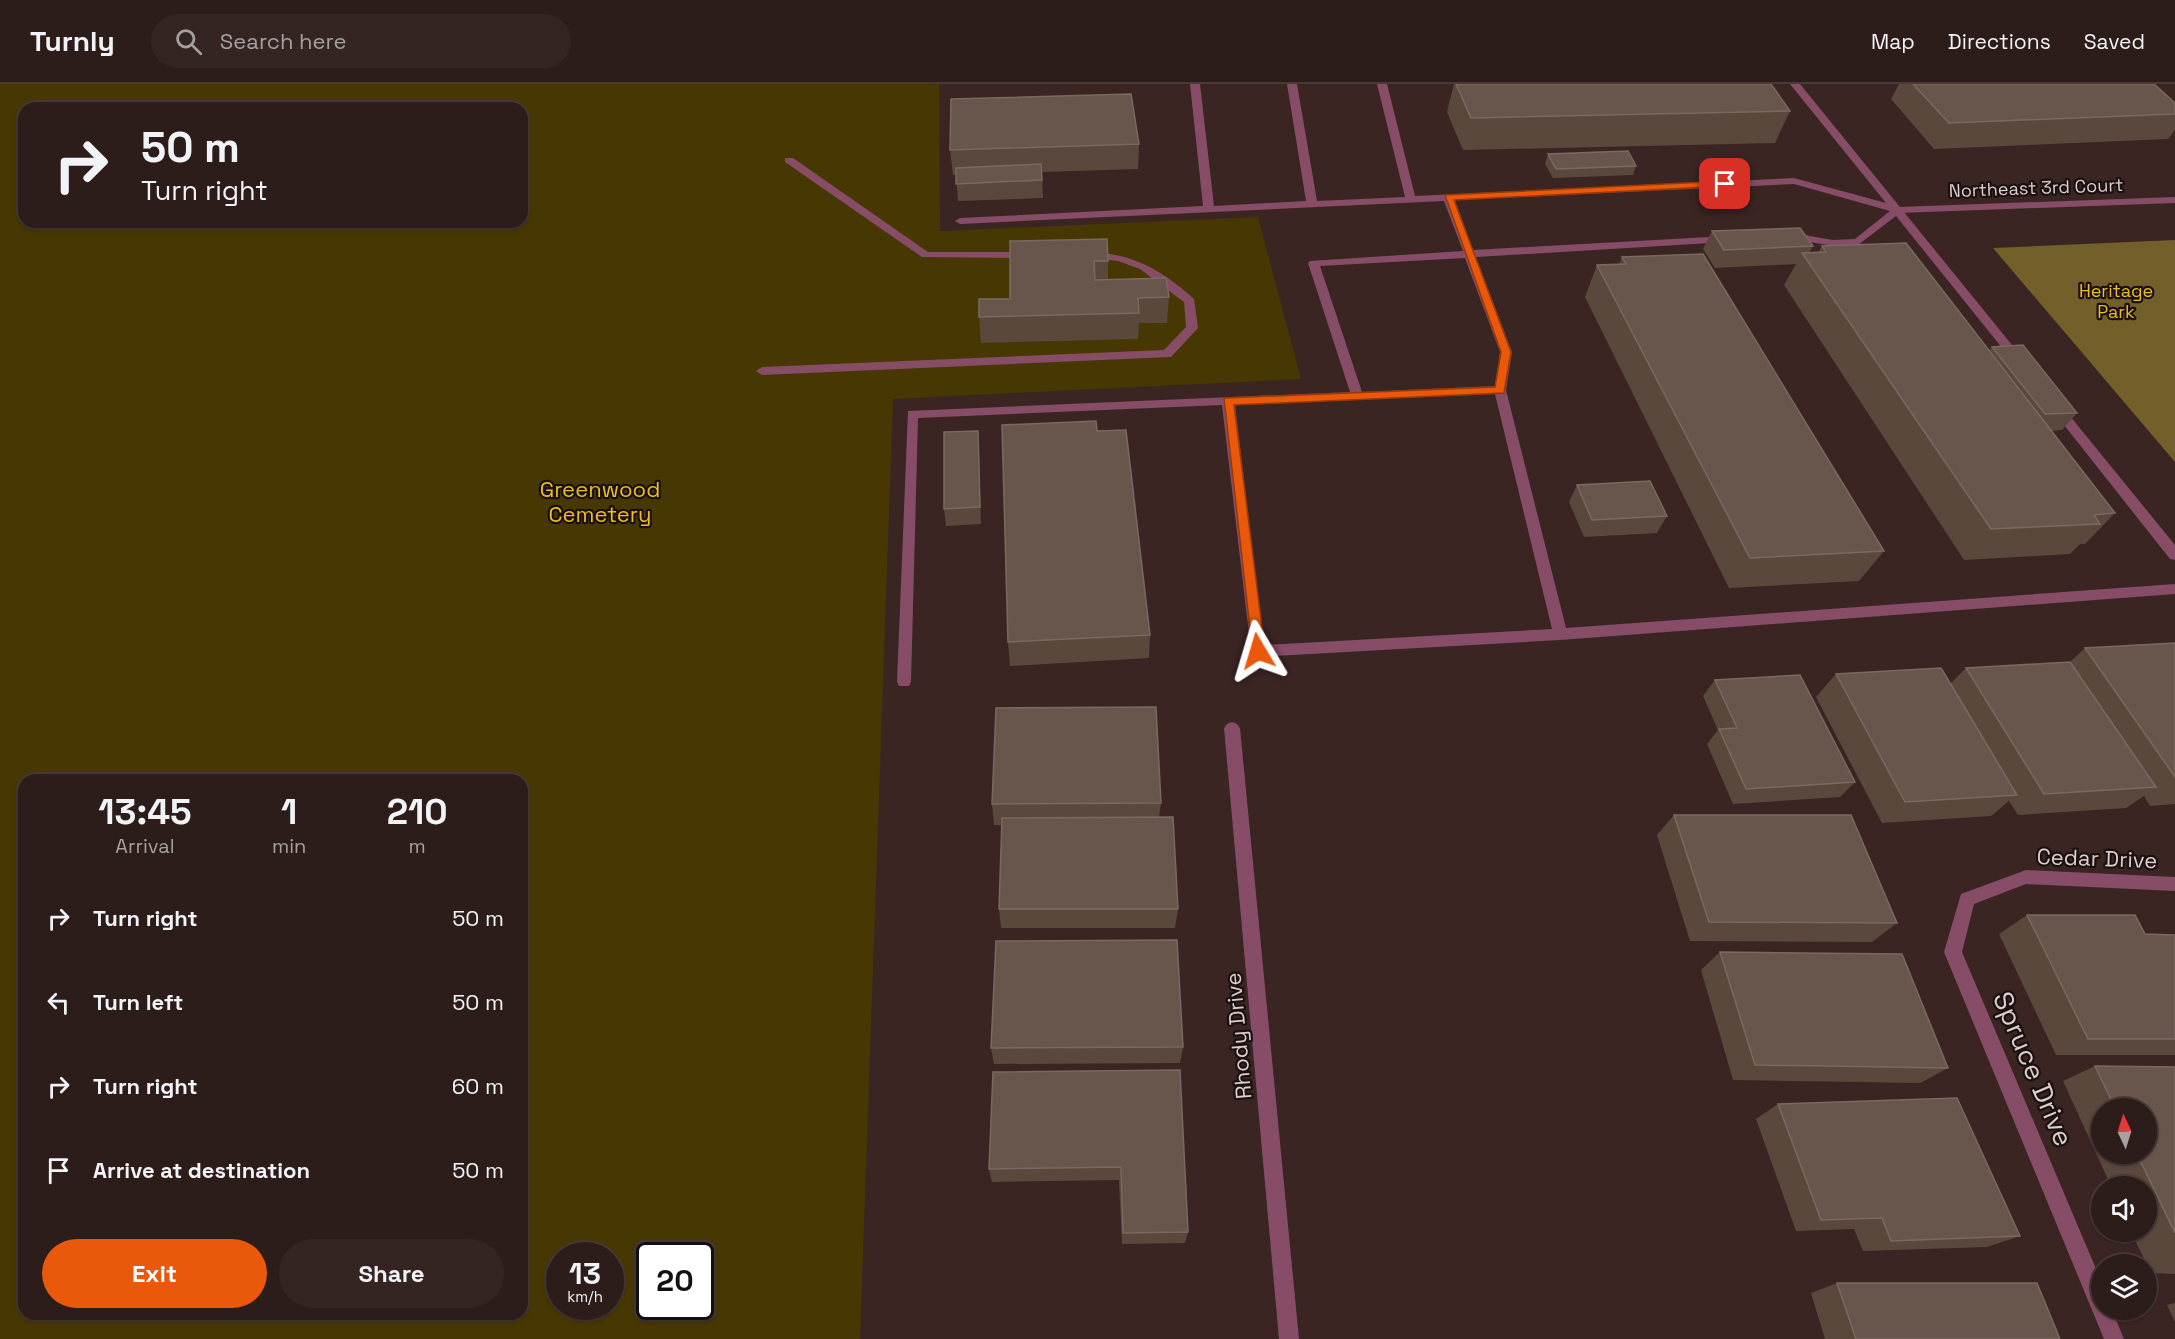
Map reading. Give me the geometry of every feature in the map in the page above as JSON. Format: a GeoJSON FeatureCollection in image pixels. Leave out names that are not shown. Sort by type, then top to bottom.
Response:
{"type":"FeatureCollection","features":[{"type":"Feature","properties":{"kind":"street"},"geometry":{"type":"LineString","coordinates":[[1195,84],[1209,209]]}},
{"type":"Feature","properties":{"kind":"street"},"geometry":{"type":"LineString","coordinates":[[1292,84],[1312,204]]}},
{"type":"Feature","properties":{"kind":"street"},"geometry":{"type":"LineString","coordinates":[[1382,84],[1411,199]]}},
{"type":"Feature","properties":{"kind":"street"},"geometry":{"type":"LineString","coordinates":[[1795,84],[2025,369]]}},
{"type":"Feature","properties":{"kind":"street"},"geometry":{"type":"LineString","coordinates":[[789,160],[926,255],[1045,255]]}},
{"type":"Feature","properties":{"kind":"street","name":"Northeast 3rd Court"},"geometry":{"type":"LineString","coordinates":[[960,221],[1794,181],[1898,210],[2175,200]]}},
{"type":"Feature","properties":{"kind":"street"},"geometry":{"type":"LineString","coordinates":[[1448,197],[1506,352],[1500,390],[1560,634]]}},
{"type":"Feature","properties":{"kind":"street"},"geometry":{"type":"LineString","coordinates":[[1774,236],[1806,236],[1833,243],[1858,242],[1898,210]]}},
{"type":"Feature","properties":{"kind":"street"},"geometry":{"type":"LineString","coordinates":[[1357,396],[1314,263],[1739,238]]}},
{"type":"Feature","properties":{"kind":"street"},"geometry":{"type":"LineString","coordinates":[[762,371],[1167,354],[1192,328],[1190,302],[1160,274],[1116,254],[1080,255]]}},
{"type":"Feature","properties":{"kind":"street"},"geometry":{"type":"LineString","coordinates":[[904,682],[912,414],[1500,390]]}},
{"type":"Feature","properties":{"kind":"street"},"geometry":{"type":"LineString","coordinates":[[2048,397],[2175,555]]}},
{"type":"Feature","properties":{"kind":"street"},"geometry":{"type":"LineString","coordinates":[[1228,401],[1258,651],[1560,634],[2175,589]]}},
{"type":"Feature","properties":{"kind":"street","name":"Rhody Drive"},"geometry":{"type":"LineString","coordinates":[[1232,728],[1289,1339]]}},
{"type":"Feature","properties":{"kind":"street","name":"Cedar Drive"},"geometry":{"type":"LineString","coordinates":[[1953,952],[1967,899],[2026,877],[2175,884]]}},
{"type":"Feature","properties":{"kind":"street","name":"Spruce Drive"},"geometry":{"type":"LineString","coordinates":[[1953,952],[2091,1283]]}},
{"type":"Feature","properties":{"kind":"street","name":"Spruce Drive"},"geometry":{"type":"LineString","coordinates":[[2106,1320],[2114,1339]]}},
{"type":"Feature","properties":{"kind":"green space","name":"Greenwood Cemetery"},"geometry":{"type":"Polygon","coordinates":[[[0,84],[939,84],[940,231],[1258,217],[1301,379],[893,399],[860,1339],[0,1339],[0,84]]]}},
{"type":"Feature","properties":{"kind":"green space","name":"Heritage Park"},"geometry":{"type":"Polygon","coordinates":[[[2175,240],[2175,462],[1993,248],[2175,240]]]}},
{"type":"Feature","properties":{"kind":"building"},"geometry":{"type":"Polygon","coordinates":[[[1456,84],[1771,84],[1790,111],[1471,118],[1456,84]]]}},
{"type":"Feature","properties":{"kind":"building"},"geometry":{"type":"Polygon","coordinates":[[[1913,84],[2154,84],[2175,103],[2175,114],[1949,123],[1913,84]]]}},
{"type":"Feature","properties":{"kind":"building"},"geometry":{"type":"Polygon","coordinates":[[[1131,94],[1139,144],[950,150],[951,99],[1131,94]]]}},
{"type":"Feature","properties":{"kind":"building"},"geometry":{"type":"Polygon","coordinates":[[[1628,151],[1636,166],[1556,169],[1548,154],[1628,151]]]}},
{"type":"Feature","properties":{"kind":"building"},"geometry":{"type":"Polygon","coordinates":[[[1041,164],[1042,180],[956,184],[956,168],[1041,164]]]}},
{"type":"Feature","properties":{"kind":"building"},"geometry":{"type":"Polygon","coordinates":[[[1800,228],[1813,246],[1724,250],[1712,231],[1800,228]]]}},
{"type":"Feature","properties":{"kind":"building"},"geometry":{"type":"Polygon","coordinates":[[[1107,239],[1108,261],[1094,261],[1095,280],[1166,278],[1169,297],[1138,298],[1139,313],[979,317],[979,299],[1010,299],[1010,241],[1107,239]]]}},
{"type":"Feature","properties":{"kind":"building"},"geometry":{"type":"Polygon","coordinates":[[[1906,243],[2115,513],[2094,515],[2100,524],[1991,529],[1802,253],[1826,252],[1822,246],[1906,243]]]}},
{"type":"Feature","properties":{"kind":"building"},"geometry":{"type":"Polygon","coordinates":[[[1703,254],[1884,551],[1750,558],[1597,265],[1626,264],[1622,257],[1703,254]]]}},
{"type":"Feature","properties":{"kind":"building"},"geometry":{"type":"Polygon","coordinates":[[[2023,345],[2077,413],[2045,414],[1992,347],[2023,345]]]}},
{"type":"Feature","properties":{"kind":"building"},"geometry":{"type":"Polygon","coordinates":[[[1096,421],[1097,431],[1126,430],[1150,635],[1008,642],[1002,425],[1096,421]]]}},
{"type":"Feature","properties":{"kind":"building"},"geometry":{"type":"Polygon","coordinates":[[[978,431],[980,507],[944,509],[944,432],[978,431]]]}},
{"type":"Feature","properties":{"kind":"building"},"geometry":{"type":"Polygon","coordinates":[[[1650,481],[1667,516],[1592,520],[1577,485],[1650,481]]]}},
{"type":"Feature","properties":{"kind":"building"},"geometry":{"type":"Polygon","coordinates":[[[2175,643],[2175,777],[2085,648],[2175,643]]]}},
{"type":"Feature","properties":{"kind":"building"},"geometry":{"type":"Polygon","coordinates":[[[2070,662],[2156,787],[2044,794],[1966,668],[2070,662]]]}},
{"type":"Feature","properties":{"kind":"building"},"geometry":{"type":"Polygon","coordinates":[[[1941,668],[2017,795],[1905,802],[1836,674],[1941,668]]]}},
{"type":"Feature","properties":{"kind":"building"},"geometry":{"type":"Polygon","coordinates":[[[1800,675],[1855,782],[1746,789],[1719,729],[1737,728],[1715,680],[1800,675]]]}},
{"type":"Feature","properties":{"kind":"building"},"geometry":{"type":"Polygon","coordinates":[[[1156,707],[1161,803],[992,804],[996,708],[1156,707]]]}},
{"type":"Feature","properties":{"kind":"building"},"geometry":{"type":"Polygon","coordinates":[[[1674,815],[1851,815],[1897,923],[1709,922],[1674,815]]]}},
{"type":"Feature","properties":{"kind":"building"},"geometry":{"type":"Polygon","coordinates":[[[1173,817],[1178,909],[999,909],[1002,818],[1173,817]]]}},
{"type":"Feature","properties":{"kind":"building"},"geometry":{"type":"Polygon","coordinates":[[[2027,915],[2135,915],[2145,934],[2175,935],[2175,1039],[2088,1039],[2027,915]]]}},
{"type":"Feature","properties":{"kind":"building"},"geometry":{"type":"Polygon","coordinates":[[[1177,940],[1183,1047],[991,1048],[996,941],[1177,940]]]}},
{"type":"Feature","properties":{"kind":"building"},"geometry":{"type":"Polygon","coordinates":[[[1720,952],[1902,954],[1948,1068],[1755,1065],[1720,952]]]}},
{"type":"Feature","properties":{"kind":"building"},"geometry":{"type":"Polygon","coordinates":[[[2095,1066],[2175,1067],[2175,1233],[2157,1196],[2157,1176],[2148,1176],[2142,1164],[2157,1164],[2157,1098],[2110,1098],[2095,1066]]]}},
{"type":"Feature","properties":{"kind":"building"},"geometry":{"type":"Polygon","coordinates":[[[1180,1070],[1188,1232],[1123,1233],[1121,1167],[989,1169],[993,1072],[1180,1070]]]}},
{"type":"Feature","properties":{"kind":"building"},"geometry":{"type":"Polygon","coordinates":[[[1957,1098],[2020,1236],[1891,1241],[1882,1218],[1821,1220],[1778,1104],[1957,1098]]]}},
{"type":"Feature","properties":{"kind":"building"},"geometry":{"type":"Polygon","coordinates":[[[1837,1283],[2037,1283],[2060,1339],[1856,1339],[1837,1283]]]}},
{"type":"Feature","properties":{"kind":"route"},"geometry":{"type":"LineString","coordinates":[[1258,651],[1228,401],[1500,390],[1505,370],[1506,352],[1448,197],[1725,184]]}}]}
